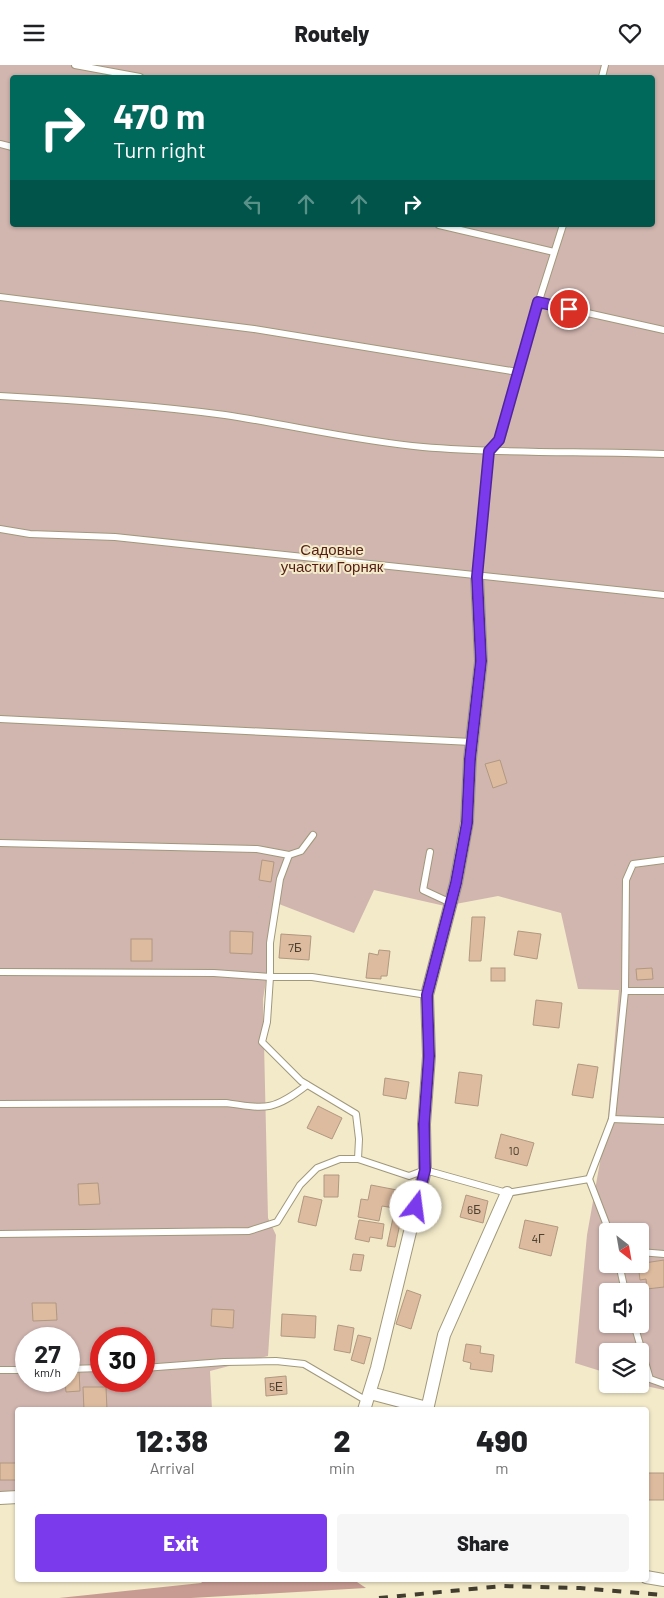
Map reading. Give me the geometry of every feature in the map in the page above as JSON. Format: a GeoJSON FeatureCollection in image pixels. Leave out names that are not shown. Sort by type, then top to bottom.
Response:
{"type":"FeatureCollection","features":[{"type":"Feature","properties":{"kind":"street"},"geometry":{"type":"LineString","coordinates":[[412,1407],[367,1401],[425,1170],[424,1124],[429,1056],[427,995],[451,903],[467,823],[472,742],[481,661],[477,577]]}},
{"type":"Feature","properties":{"kind":"street"},"geometry":{"type":"LineString","coordinates":[[427,1407],[444,1335],[507,1193]]}},
{"type":"Feature","properties":{"kind":"street"},"geometry":{"type":"LineString","coordinates":[[0,1498],[15,1497]]}},
{"type":"Feature","properties":{"kind":"street"},"geometry":{"type":"LineString","coordinates":[[649,1578],[664,1580]]}},
{"type":"Feature","properties":{"kind":"lane"},"geometry":{"type":"LineString","coordinates":[[75,65],[129,75]]}},
{"type":"Feature","properties":{"kind":"lane"},"geometry":{"type":"LineString","coordinates":[[448,227],[554,252]]}},
{"type":"Feature","properties":{"kind":"lane"},"geometry":{"type":"LineString","coordinates":[[477,577],[489,451],[499,440],[538,302],[562,227]]}},
{"type":"Feature","properties":{"kind":"lane"},"geometry":{"type":"LineString","coordinates":[[0,297],[254,329],[518,372]]}},
{"type":"Feature","properties":{"kind":"lane"},"geometry":{"type":"LineString","coordinates":[[538,302],[664,330]]}},
{"type":"Feature","properties":{"kind":"lane"},"geometry":{"type":"LineString","coordinates":[[0,395],[89,400],[216,414],[363,439],[489,451],[664,454]]}},
{"type":"Feature","properties":{"kind":"lane"},"geometry":{"type":"LineString","coordinates":[[0,529],[30,533],[116,537],[477,577],[664,595]]}},
{"type":"Feature","properties":{"kind":"lane"},"geometry":{"type":"LineString","coordinates":[[0,719],[472,742]]}},
{"type":"Feature","properties":{"kind":"lane"},"geometry":{"type":"LineString","coordinates":[[0,843],[257,849],[289,855],[300,851],[313,835]]}},
{"type":"Feature","properties":{"kind":"lane"},"geometry":{"type":"LineString","coordinates":[[430,852],[423,890],[451,903]]}},
{"type":"Feature","properties":{"kind":"lane"},"geometry":{"type":"LineString","coordinates":[[289,855],[280,879],[270,943],[267,1022],[262,1042],[307,1085],[356,1114],[359,1139],[358,1159]]}},
{"type":"Feature","properties":{"kind":"lane"},"geometry":{"type":"LineString","coordinates":[[606,1223],[589,1179],[612,1119],[625,991],[626,880],[633,864],[664,860]]}},
{"type":"Feature","properties":{"kind":"lane"},"geometry":{"type":"LineString","coordinates":[[0,972],[214,973],[270,977],[312,977],[427,995]]}},
{"type":"Feature","properties":{"kind":"lane"},"geometry":{"type":"LineString","coordinates":[[625,991],[664,991]]}},
{"type":"Feature","properties":{"kind":"lane"},"geometry":{"type":"LineString","coordinates":[[0,1105],[226,1103],[262,1108],[286,1101],[307,1085]]}},
{"type":"Feature","properties":{"kind":"lane"},"geometry":{"type":"LineString","coordinates":[[612,1119],[664,1121]]}},
{"type":"Feature","properties":{"kind":"lane"},"geometry":{"type":"LineString","coordinates":[[0,1235],[249,1231],[277,1222],[300,1185],[317,1168],[340,1159],[358,1159],[409,1176],[425,1170],[507,1193],[589,1179]]}},
{"type":"Feature","properties":{"kind":"lane"},"geometry":{"type":"LineString","coordinates":[[649,1253],[664,1254]]}},
{"type":"Feature","properties":{"kind":"lane"},"geometry":{"type":"LineString","coordinates":[[637,1333],[650,1379],[664,1384]]}},
{"type":"Feature","properties":{"kind":"lane"},"geometry":{"type":"LineString","coordinates":[[155,1367],[224,1362],[276,1361],[304,1364],[367,1401]]}},
{"type":"Feature","properties":{"kind":"lane"},"geometry":{"type":"LineString","coordinates":[[0,1370],[15,1370]]}},
{"type":"Feature","properties":{"kind":"green space","name":"Садовые участки Горняк"},"geometry":{"type":"Polygon","coordinates":[[[0,65],[664,65],[664,1390],[649,1387],[649,1343],[599,1343],[599,1370],[575,1363],[587,1235],[608,1117],[619,990],[578,989],[561,913],[498,896],[445,906],[374,890],[354,933],[279,904],[263,999],[268,1218],[276,1235],[268,1356],[210,1371],[212,1407],[15,1407],[15,1494],[0,1495],[0,65]]]}},
{"type":"Feature","properties":{"kind":"shaded area"},"geometry":{"type":"Polygon","coordinates":[[[357,1582],[366,1588],[191,1598],[59,1598],[201,1583],[357,1582]]]}},
{"type":"Feature","properties":{"kind":"building"},"geometry":{"type":"Polygon","coordinates":[[[500,760],[507,783],[493,788],[485,764],[500,760]]]}},
{"type":"Feature","properties":{"kind":"building"},"geometry":{"type":"Polygon","coordinates":[[[262,860],[274,862],[271,882],[259,880],[262,860]]]}},
{"type":"Feature","properties":{"kind":"building"},"geometry":{"type":"Polygon","coordinates":[[[472,917],[485,917],[481,961],[469,961],[472,917]]]}},
{"type":"Feature","properties":{"kind":"building"},"geometry":{"type":"Polygon","coordinates":[[[230,931],[253,932],[252,954],[230,953],[230,931]]]}},
{"type":"Feature","properties":{"kind":"building"},"geometry":{"type":"Polygon","coordinates":[[[518,931],[541,934],[537,959],[514,955],[518,931]]]}},
{"type":"Feature","properties":{"kind":"building"},"geometry":{"type":"Polygon","coordinates":[[[281,934],[311,936],[309,960],[279,958],[281,934]]]}},
{"type":"Feature","properties":{"kind":"building"},"geometry":{"type":"Polygon","coordinates":[[[131,939],[152,939],[152,961],[131,961],[131,939]]]}},
{"type":"Feature","properties":{"kind":"building"},"geometry":{"type":"Polygon","coordinates":[[[379,950],[390,951],[387,976],[381,976],[381,979],[366,978],[369,953],[378,955],[379,950]]]}},
{"type":"Feature","properties":{"kind":"building"},"geometry":{"type":"Polygon","coordinates":[[[491,968],[505,968],[505,981],[491,981],[491,968]]]}},
{"type":"Feature","properties":{"kind":"building"},"geometry":{"type":"Polygon","coordinates":[[[652,968],[653,979],[637,980],[636,969],[652,968]]]}},
{"type":"Feature","properties":{"kind":"building"},"geometry":{"type":"Polygon","coordinates":[[[536,1000],[562,1003],[559,1028],[533,1025],[536,1000]]]}},
{"type":"Feature","properties":{"kind":"building"},"geometry":{"type":"Polygon","coordinates":[[[578,1064],[598,1067],[593,1098],[572,1095],[578,1064]]]}},
{"type":"Feature","properties":{"kind":"building"},"geometry":{"type":"Polygon","coordinates":[[[459,1072],[482,1075],[478,1106],[455,1103],[459,1072]]]}},
{"type":"Feature","properties":{"kind":"building"},"geometry":{"type":"Polygon","coordinates":[[[385,1078],[409,1082],[406,1099],[383,1095],[385,1078]]]}},
{"type":"Feature","properties":{"kind":"building"},"geometry":{"type":"Polygon","coordinates":[[[318,1106],[342,1118],[332,1139],[307,1128],[318,1106]]]}},
{"type":"Feature","properties":{"kind":"building"},"geometry":{"type":"Polygon","coordinates":[[[501,1134],[534,1143],[527,1166],[495,1158],[501,1134]]]}},
{"type":"Feature","properties":{"kind":"building"},"geometry":{"type":"Polygon","coordinates":[[[324,1175],[339,1175],[338,1197],[324,1197],[324,1175]]]}},
{"type":"Feature","properties":{"kind":"building"},"geometry":{"type":"Polygon","coordinates":[[[98,1183],[100,1204],[79,1205],[78,1184],[98,1183]]]}},
{"type":"Feature","properties":{"kind":"building"},"geometry":{"type":"Polygon","coordinates":[[[371,1185],[397,1190],[394,1208],[382,1206],[379,1221],[358,1217],[361,1199],[368,1200],[371,1185]]]}},
{"type":"Feature","properties":{"kind":"building"},"geometry":{"type":"Polygon","coordinates":[[[466,1195],[488,1201],[483,1223],[460,1217],[466,1195]]]}},
{"type":"Feature","properties":{"kind":"building"},"geometry":{"type":"Polygon","coordinates":[[[304,1196],[322,1200],[316,1226],[298,1222],[304,1196]]]}},
{"type":"Feature","properties":{"kind":"building"},"geometry":{"type":"Polygon","coordinates":[[[393,1218],[401,1219],[395,1247],[387,1246],[393,1218]]]}},
{"type":"Feature","properties":{"kind":"building"},"geometry":{"type":"Polygon","coordinates":[[[359,1220],[384,1224],[382,1239],[370,1237],[369,1242],[355,1239],[359,1220]]]}},
{"type":"Feature","properties":{"kind":"building"},"geometry":{"type":"Polygon","coordinates":[[[525,1220],[558,1227],[551,1256],[519,1248],[525,1220]]]}},
{"type":"Feature","properties":{"kind":"building"},"geometry":{"type":"Polygon","coordinates":[[[353,1254],[364,1255],[361,1271],[350,1270],[353,1254]]]}},
{"type":"Feature","properties":{"kind":"building"},"geometry":{"type":"Polygon","coordinates":[[[664,1260],[664,1287],[649,1289],[649,1283],[646,1283],[646,1279],[640,1280],[639,1273],[649,1273],[649,1262],[664,1260]]]}},
{"type":"Feature","properties":{"kind":"building"},"geometry":{"type":"Polygon","coordinates":[[[407,1290],[421,1295],[411,1329],[396,1324],[407,1290]]]}},
{"type":"Feature","properties":{"kind":"building"},"geometry":{"type":"Polygon","coordinates":[[[32,1303],[56,1303],[57,1320],[33,1321],[32,1303]]]}},
{"type":"Feature","properties":{"kind":"building"},"geometry":{"type":"Polygon","coordinates":[[[212,1309],[234,1310],[233,1328],[211,1326],[212,1309]]]}},
{"type":"Feature","properties":{"kind":"building"},"geometry":{"type":"Polygon","coordinates":[[[282,1314],[316,1316],[315,1338],[281,1336],[282,1314]]]}},
{"type":"Feature","properties":{"kind":"building"},"geometry":{"type":"Polygon","coordinates":[[[338,1325],[354,1328],[350,1353],[334,1350],[338,1325]]]}},
{"type":"Feature","properties":{"kind":"building"},"geometry":{"type":"Polygon","coordinates":[[[358,1335],[371,1338],[364,1364],[351,1360],[358,1335]]]}},
{"type":"Feature","properties":{"kind":"building"},"geometry":{"type":"Polygon","coordinates":[[[466,1344],[481,1346],[480,1353],[494,1355],[492,1372],[470,1369],[471,1363],[463,1361],[466,1344]]]}},
{"type":"Feature","properties":{"kind":"building"},"geometry":{"type":"Polygon","coordinates":[[[286,1376],[287,1394],[266,1396],[265,1378],[286,1376]]]}},
{"type":"Feature","properties":{"kind":"building"},"geometry":{"type":"Polygon","coordinates":[[[83,1387],[90,1387],[90,1392],[106,1392],[107,1407],[84,1407],[83,1387]]]}},
{"type":"Feature","properties":{"kind":"building"},"geometry":{"type":"Polygon","coordinates":[[[0,1463],[15,1463],[15,1480],[0,1480],[0,1463]]]}},
{"type":"Feature","properties":{"kind":"building"},"geometry":{"type":"Polygon","coordinates":[[[649,1473],[664,1473],[664,1500],[649,1500],[649,1473]]]}},
{"type":"Feature","properties":{"kind":"railway"},"geometry":{"type":"LineString","coordinates":[[379,1598],[502,1586],[580,1588],[664,1595]]}},
{"type":"Feature","properties":{"kind":"route"},"geometry":{"type":"LineString","coordinates":[[416,1207],[425,1170],[424,1124],[429,1056],[427,995],[456,883],[467,823],[470,759],[481,661],[477,577],[489,451],[499,440],[538,302],[569,309]]}}]}
